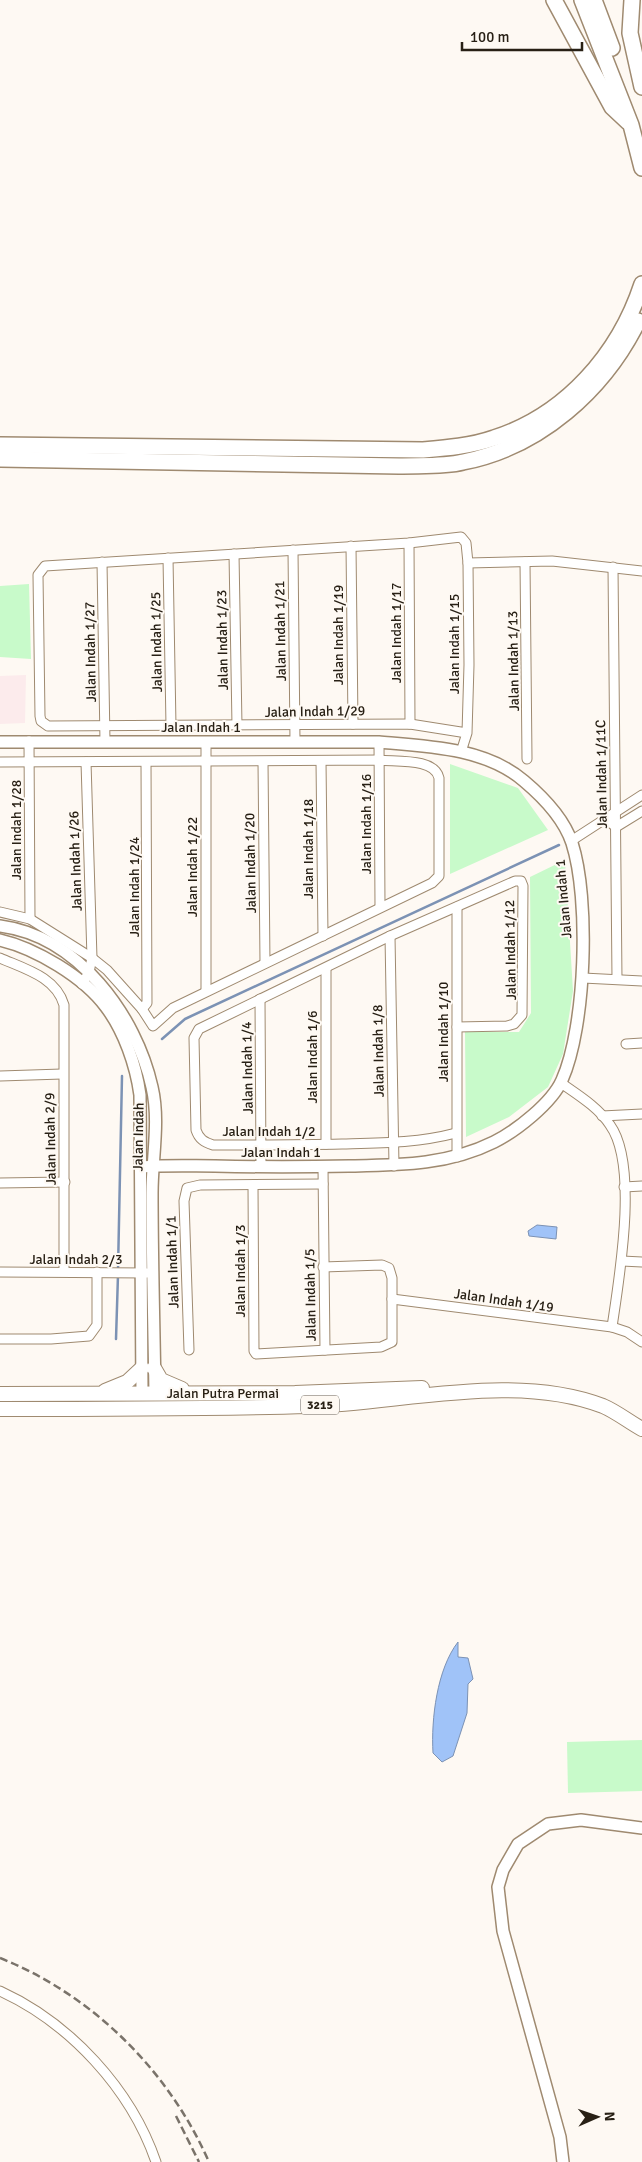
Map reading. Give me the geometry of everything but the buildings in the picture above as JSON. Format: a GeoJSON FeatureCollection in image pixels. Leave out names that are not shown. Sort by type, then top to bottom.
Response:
{"type":"FeatureCollection","features":[{"type":"Feature","properties":{"kind":"highway"},"geometry":{"type":"LineString","coordinates":[[554,0],[612,107],[636,128]]}},
{"type":"Feature","properties":{"kind":"highway"},"geometry":{"type":"LineString","coordinates":[[582,0],[636,128]]}},
{"type":"Feature","properties":{"kind":"highway"},"geometry":{"type":"LineString","coordinates":[[594,0],[636,128],[642,168]]}},
{"type":"Feature","properties":{"kind":"highway"},"geometry":{"type":"LineString","coordinates":[[632,0],[630,33],[642,87]]}},
{"type":"Feature","properties":{"kind":"highway"},"geometry":{"type":"LineString","coordinates":[[0,445],[378,451],[423,450],[465,445],[494,438],[526,425],[557,406],[590,377],[624,327],[642,284]]}},
{"type":"Feature","properties":{"kind":"highway"},"geometry":{"type":"LineString","coordinates":[[0,459],[399,466],[462,463],[514,445],[535,434],[582,399],[617,359],[642,313]]}},
{"type":"Feature","properties":{"kind":"main road"},"geometry":{"type":"LineString","coordinates":[[92,1395],[127,1382],[148,1368],[166,1384],[198,1392]]}},
{"type":"Feature","properties":{"kind":"main road","name":"Jalan Putra Permai"},"geometry":{"type":"LineString","coordinates":[[0,1394],[149,1395],[198,1392],[295,1393],[414,1387],[444,1393]]}},
{"type":"Feature","properties":{"kind":"main road","name":"Jalan Putra Permai"},"geometry":{"type":"LineString","coordinates":[[0,1409],[314,1406],[444,1393],[547,1393],[603,1406],[642,1429]]}},
{"type":"Feature","properties":{"kind":"main road"},"geometry":{"type":"LineString","coordinates":[[110,1408],[116,1404],[142,1404],[149,1395],[182,1402],[194,1408]]}},
{"type":"Feature","properties":{"kind":"street","name":"Jalan Indah 1/15"},"geometry":{"type":"LineString","coordinates":[[409,543],[461,537],[466,543],[468,563],[467,733],[461,752]]}},
{"type":"Feature","properties":{"kind":"street"},"geometry":{"type":"LineString","coordinates":[[102,562],[409,543]]}},
{"type":"Feature","properties":{"kind":"street","name":"Jalan Indah 1/17"},"geometry":{"type":"LineString","coordinates":[[409,543],[410,724]]}},
{"type":"Feature","properties":{"kind":"street","name":"Jalan Indah 1/19"},"geometry":{"type":"LineString","coordinates":[[351,546],[353,724]]}},
{"type":"Feature","properties":{"kind":"street","name":"Jalan Indah 1/21"},"geometry":{"type":"LineString","coordinates":[[293,550],[295,742]]}},
{"type":"Feature","properties":{"kind":"street","name":"Jalan Indah 1/23"},"geometry":{"type":"LineString","coordinates":[[234,554],[237,726]]}},
{"type":"Feature","properties":{"kind":"street","name":"Jalan Indah 1/25"},"geometry":{"type":"LineString","coordinates":[[168,558],[171,726]]}},
{"type":"Feature","properties":{"kind":"street"},"geometry":{"type":"LineString","coordinates":[[468,563],[552,561],[642,570]]}},
{"type":"Feature","properties":{"kind":"street","name":"Jalan Indah 1/29"},"geometry":{"type":"LineString","coordinates":[[102,562],[45,566],[38,575],[41,721],[48,726],[410,724],[467,733]]}},
{"type":"Feature","properties":{"kind":"street","name":"Jalan Indah 1/27"},"geometry":{"type":"LineString","coordinates":[[102,562],[105,742]]}},
{"type":"Feature","properties":{"kind":"street","name":"Jalan Indah 1/13"},"geometry":{"type":"LineString","coordinates":[[525,562],[527,759]]}},
{"type":"Feature","properties":{"kind":"street","name":"Jalan Indah 1/11C"},"geometry":{"type":"LineString","coordinates":[[613,568],[617,979]]}},
{"type":"Feature","properties":{"kind":"street","name":"Jalan Indah 1/28"},"geometry":{"type":"LineString","coordinates":[[29,741],[30,920]]}},
{"type":"Feature","properties":{"kind":"street","name":"Jalan Indah 1"},"geometry":{"type":"LineString","coordinates":[[0,742],[379,742],[424,745],[461,752],[494,764],[522,779],[554,811],[572,841],[580,890],[583,978],[572,1050],[561,1082],[544,1103],[524,1122],[495,1141],[457,1157],[394,1166],[140,1167]]}},
{"type":"Feature","properties":{"kind":"street","name":"Jalan Indah 1/16"},"geometry":{"type":"LineString","coordinates":[[379,742],[380,906]]}},
{"type":"Feature","properties":{"kind":"street","name":"Jalan Indah 1/22"},"geometry":{"type":"LineString","coordinates":[[206,743],[206,991]]}},
{"type":"Feature","properties":{"kind":"street"},"geometry":{"type":"LineString","coordinates":[[0,762],[206,763],[379,760],[429,764],[436,769],[439,778],[439,870],[437,880],[172,1008],[156,1026],[150,1024],[142,1009],[107,970],[92,958],[30,920],[0,912]]}},
{"type":"Feature","properties":{"kind":"street","name":"Jalan Indah 1/18"},"geometry":{"type":"LineString","coordinates":[[321,761],[323,936]]}},
{"type":"Feature","properties":{"kind":"street","name":"Jalan Indah 1/26"},"geometry":{"type":"LineString","coordinates":[[82,984],[89,972],[92,958],[86,762]]}},
{"type":"Feature","properties":{"kind":"street","name":"Jalan Indah 1/24"},"geometry":{"type":"LineString","coordinates":[[142,1009],[147,1003],[146,762]]}},
{"type":"Feature","properties":{"kind":"street","name":"Jalan Indah 1/20"},"geometry":{"type":"LineString","coordinates":[[263,762],[265,963]]}},
{"type":"Feature","properties":{"kind":"street"},"geometry":{"type":"LineString","coordinates":[[572,841],[642,795]]}},
{"type":"Feature","properties":{"kind":"street"},"geometry":{"type":"LineString","coordinates":[[604,819],[616,827],[642,811]]}},
{"type":"Feature","properties":{"kind":"street","name":"Jalan Indah 1/12"},"geometry":{"type":"LineString","coordinates":[[457,907],[515,881],[521,881],[523,886],[522,1015],[514,1024],[507,1026],[457,1027]]}},
{"type":"Feature","properties":{"kind":"street"},"geometry":{"type":"LineString","coordinates":[[260,999],[326,969],[390,936],[457,907]]}},
{"type":"Feature","properties":{"kind":"street","name":"Jalan Indah 1/10"},"geometry":{"type":"LineString","coordinates":[[457,907],[457,1157]]}},
{"type":"Feature","properties":{"kind":"street","name":"Jalan Indah"},"geometry":{"type":"LineString","coordinates":[[0,926],[25,932],[45,941],[89,972],[105,989],[123,1015],[147,1070],[154,1101],[153,1166],[147,1273]]}},
{"type":"Feature","properties":{"kind":"street","name":"Jalan Indah 1/8"},"geometry":{"type":"LineString","coordinates":[[390,936],[394,1166]]}},
{"type":"Feature","properties":{"kind":"street","name":"Jalan Indah"},"geometry":{"type":"LineString","coordinates":[[0,942],[20,946],[47,959],[94,994],[106,1008],[120,1032],[138,1078],[140,1095],[140,1167],[147,1273],[149,1395]]}},
{"type":"Feature","properties":{"kind":"street","name":"Jalan Indah 2/9"},"geometry":{"type":"LineString","coordinates":[[0,958],[49,981],[61,995],[64,1006],[62,1074],[65,1182],[64,1271]]}},
{"type":"Feature","properties":{"kind":"street","name":"Jalan Indah 1/6"},"geometry":{"type":"LineString","coordinates":[[326,969],[326,1144]]}},
{"type":"Feature","properties":{"kind":"street"},"geometry":{"type":"LineString","coordinates":[[583,978],[642,981]]}},
{"type":"Feature","properties":{"kind":"street","name":"Jalan Indah 1/2"},"geometry":{"type":"LineString","coordinates":[[260,999],[204,1027],[196,1033],[194,1038],[196,1130],[198,1137],[213,1145],[393,1144],[432,1139],[456,1133]]}},
{"type":"Feature","properties":{"kind":"street","name":"Jalan Indah 1/4"},"geometry":{"type":"LineString","coordinates":[[260,999],[261,1167]]}},
{"type":"Feature","properties":{"kind":"street"},"geometry":{"type":"LineString","coordinates":[[626,1044],[642,1043]]}},
{"type":"Feature","properties":{"kind":"street"},"geometry":{"type":"LineString","coordinates":[[0,1076],[62,1074]]}},
{"type":"Feature","properties":{"kind":"street"},"geometry":{"type":"LineString","coordinates":[[561,1082],[602,1116],[610,1125],[620,1145],[624,1187],[622,1261],[612,1327]]}},
{"type":"Feature","properties":{"kind":"street"},"geometry":{"type":"LineString","coordinates":[[602,1116],[639,1114]]}},
{"type":"Feature","properties":{"kind":"street"},"geometry":{"type":"LineString","coordinates":[[610,1125],[639,1114]]}},
{"type":"Feature","properties":{"kind":"street","name":"Jalan Indah 1/5"},"geometry":{"type":"LineString","coordinates":[[322,1167],[325,1350],[386,1346],[392,1342],[392,1299]]}},
{"type":"Feature","properties":{"kind":"street"},"geometry":{"type":"LineString","coordinates":[[0,1183],[65,1182]]}},
{"type":"Feature","properties":{"kind":"street"},"geometry":{"type":"LineString","coordinates":[[253,1185],[323,1184]]}},
{"type":"Feature","properties":{"kind":"street","name":"Jalan Indah 1/1"},"geometry":{"type":"LineString","coordinates":[[189,1350],[184,1193],[188,1188],[200,1185],[253,1185]]}},
{"type":"Feature","properties":{"kind":"street","name":"Jalan Indah 1/3"},"geometry":{"type":"LineString","coordinates":[[253,1185],[254,1352],[259,1355],[325,1350]]}},
{"type":"Feature","properties":{"kind":"street"},"geometry":{"type":"LineString","coordinates":[[624,1187],[642,1186]]}},
{"type":"Feature","properties":{"kind":"street"},"geometry":{"type":"LineString","coordinates":[[622,1261],[642,1262]]}},
{"type":"Feature","properties":{"kind":"street"},"geometry":{"type":"LineString","coordinates":[[323,1267],[385,1266],[391,1272],[392,1299]]}},
{"type":"Feature","properties":{"kind":"street","name":"Jalan Indah 2/3"},"geometry":{"type":"LineString","coordinates":[[0,1272],[147,1273]]}},
{"type":"Feature","properties":{"kind":"street"},"geometry":{"type":"LineString","coordinates":[[0,1339],[68,1339],[89,1336],[97,1325],[97,1272]]}},
{"type":"Feature","properties":{"kind":"street","name":"Jalan Indah 1/19"},"geometry":{"type":"LineString","coordinates":[[392,1299],[612,1327],[627,1332],[642,1342]]}},
{"type":"Feature","properties":{"kind":"street"},"geometry":{"type":"LineString","coordinates":[[563,2162],[560,2137],[504,1931],[498,1901],[498,1887],[503,1870],[518,1844],[548,1824],[581,1820],[642,1828]]}},
{"type":"Feature","properties":{"kind":"street"},"geometry":{"type":"LineString","coordinates":[[625,1826],[642,1823]]}},
{"type":"Feature","properties":{"kind":"street"},"geometry":{"type":"LineString","coordinates":[[0,1991],[68,2035],[97,2064],[124,2099],[149,2142],[156,2162]]}},
{"type":"Feature","properties":{"kind":"shaded area"},"geometry":{"type":"Polygon","coordinates":[[[26,675],[25,723],[0,724],[0,676],[26,675]]]}},
{"type":"Feature","properties":{"kind":"green space"},"geometry":{"type":"Polygon","coordinates":[[[29,584],[31,659],[0,657],[0,586],[29,584]]]}},
{"type":"Feature","properties":{"kind":"green space"},"geometry":{"type":"Polygon","coordinates":[[[450,764],[518,788],[548,830],[450,874],[450,764]]]}},
{"type":"Feature","properties":{"kind":"green space"},"geometry":{"type":"Polygon","coordinates":[[[565,860],[573,991],[563,1054],[548,1087],[509,1117],[466,1137],[465,1032],[519,1032],[531,1013],[530,877],[565,860]]]}},
{"type":"Feature","properties":{"kind":"green space"},"geometry":{"type":"Polygon","coordinates":[[[642,1740],[642,1791],[568,1793],[567,1742],[642,1740]]]}},
{"type":"Feature","properties":{"kind":"water"},"geometry":{"type":"Polygon","coordinates":[[[537,1225],[557,1227],[556,1239],[529,1236],[528,1231],[537,1225]]]}},
{"type":"Feature","properties":{"kind":"water"},"geometry":{"type":"Polygon","coordinates":[[[458,1642],[458,1657],[468,1658],[473,1679],[468,1684],[467,1713],[453,1756],[442,1762],[433,1753],[434,1710],[440,1680],[451,1653],[458,1642]]]}},
{"type":"Feature","properties":{"kind":"waterway"},"geometry":{"type":"LineString","coordinates":[[162,1039],[185,1019],[559,845]]}},
{"type":"Feature","properties":{"kind":"waterway"},"geometry":{"type":"LineString","coordinates":[[118,1270],[122,1076]]}},
{"type":"Feature","properties":{"kind":"waterway"},"geometry":{"type":"LineString","coordinates":[[116,1339],[118,1275]]}},
{"type":"Feature","properties":{"kind":"railway"},"geometry":{"type":"LineString","coordinates":[[0,1958],[34,1974],[66,1993],[96,2015],[124,2040],[150,2067],[173,2097],[209,2162]]}},
{"type":"Feature","properties":{"kind":"railway"},"geometry":{"type":"LineString","coordinates":[[176,2116],[199,2162]]}}]}
